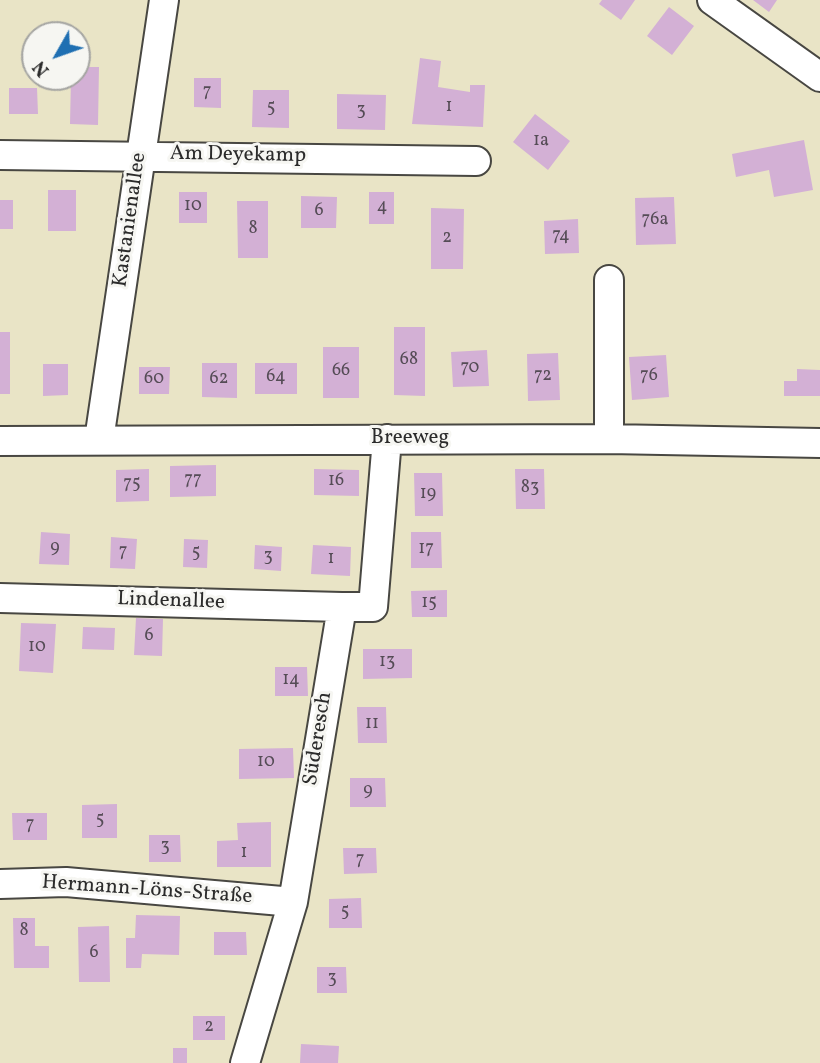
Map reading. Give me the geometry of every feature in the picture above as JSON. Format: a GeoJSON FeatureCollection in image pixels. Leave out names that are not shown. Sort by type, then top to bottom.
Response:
{"type":"FeatureCollection","features":[{"type":"Feature","properties":{"kind":"street","name":"Kastanienallee"},"geometry":{"type":"LineString","coordinates":[[99,440],[164,0]]}},
{"type":"Feature","properties":{"kind":"street"},"geometry":{"type":"LineString","coordinates":[[712,0],[820,77]]}},
{"type":"Feature","properties":{"kind":"street","name":"Am Deyekamp"},"geometry":{"type":"LineString","coordinates":[[0,155],[140,154],[476,161]]}},
{"type":"Feature","properties":{"kind":"street"},"geometry":{"type":"LineString","coordinates":[[609,281],[609,439]]}},
{"type":"Feature","properties":{"kind":"street"},"geometry":{"type":"LineString","coordinates":[[342,607],[373,607],[387,439]]}},
{"type":"Feature","properties":{"kind":"street","name":"Breeweg"},"geometry":{"type":"LineString","coordinates":[[0,441],[609,439],[820,443]]}},
{"type":"Feature","properties":{"kind":"street","name":"Lindenallee"},"geometry":{"type":"LineString","coordinates":[[0,598],[342,607]]}},
{"type":"Feature","properties":{"kind":"street","name":"Süderesch"},"geometry":{"type":"LineString","coordinates":[[245,1063],[293,902],[342,607]]}},
{"type":"Feature","properties":{"kind":"street","name":"Hermann-Löns-Straße"},"geometry":{"type":"LineString","coordinates":[[0,884],[66,882],[293,902]]}},
{"type":"Feature","properties":{"kind":"building"},"geometry":{"type":"Polygon","coordinates":[[[602,0],[635,0],[621,20],[599,4],[602,0]]]}},
{"type":"Feature","properties":{"kind":"building"},"geometry":{"type":"Polygon","coordinates":[[[753,0],[777,0],[769,12],[753,0]]]}},
{"type":"Feature","properties":{"kind":"building"},"geometry":{"type":"Polygon","coordinates":[[[669,7],[694,26],[672,55],[647,36],[669,7]]]}},
{"type":"Feature","properties":{"kind":"building"},"geometry":{"type":"Polygon","coordinates":[[[420,58],[441,61],[438,87],[470,92],[470,85],[485,85],[483,127],[412,124],[420,58]]]}},
{"type":"Feature","properties":{"kind":"building"},"geometry":{"type":"Polygon","coordinates":[[[91,67],[99,67],[98,125],[70,124],[71,91],[91,91],[91,67]]]}},
{"type":"Feature","properties":{"kind":"building"},"geometry":{"type":"Polygon","coordinates":[[[194,78],[221,78],[221,108],[194,107],[194,78]]]}},
{"type":"Feature","properties":{"kind":"building"},"geometry":{"type":"Polygon","coordinates":[[[9,88],[37,91],[38,114],[9,114],[9,88]]]}},
{"type":"Feature","properties":{"kind":"building"},"geometry":{"type":"Polygon","coordinates":[[[253,90],[289,90],[289,128],[252,127],[253,90]]]}},
{"type":"Feature","properties":{"kind":"building"},"geometry":{"type":"Polygon","coordinates":[[[337,94],[386,95],[385,130],[337,129],[337,94]]]}},
{"type":"Feature","properties":{"kind":"building"},"geometry":{"type":"Polygon","coordinates":[[[535,114],[570,141],[548,170],[513,142],[535,114]]]}},
{"type":"Feature","properties":{"kind":"building"},"geometry":{"type":"Polygon","coordinates":[[[804,140],[813,190],[774,197],[769,170],[736,177],[732,154],[804,140]]]}},
{"type":"Feature","properties":{"kind":"building"},"geometry":{"type":"Polygon","coordinates":[[[48,190],[76,190],[76,231],[48,231],[48,190]]]}},
{"type":"Feature","properties":{"kind":"building"},"geometry":{"type":"Polygon","coordinates":[[[179,192],[207,192],[207,223],[179,223],[179,192]]]}},
{"type":"Feature","properties":{"kind":"building"},"geometry":{"type":"Polygon","coordinates":[[[369,192],[394,192],[394,224],[369,224],[369,192]]]}},
{"type":"Feature","properties":{"kind":"building"},"geometry":{"type":"Polygon","coordinates":[[[301,196],[337,197],[336,228],[301,228],[301,196]]]}},
{"type":"Feature","properties":{"kind":"building"},"geometry":{"type":"Polygon","coordinates":[[[674,197],[676,244],[636,245],[635,198],[674,197]]]}},
{"type":"Feature","properties":{"kind":"building"},"geometry":{"type":"Polygon","coordinates":[[[0,200],[13,200],[13,229],[0,229],[0,200]]]}},
{"type":"Feature","properties":{"kind":"building"},"geometry":{"type":"Polygon","coordinates":[[[237,201],[268,201],[268,258],[238,258],[237,201]]]}},
{"type":"Feature","properties":{"kind":"building"},"geometry":{"type":"Polygon","coordinates":[[[431,208],[464,209],[463,269],[431,269],[431,208]]]}},
{"type":"Feature","properties":{"kind":"building"},"geometry":{"type":"Polygon","coordinates":[[[578,219],[579,253],[545,254],[544,221],[578,219]]]}},
{"type":"Feature","properties":{"kind":"building"},"geometry":{"type":"Polygon","coordinates":[[[394,327],[425,327],[425,396],[394,395],[394,327]]]}},
{"type":"Feature","properties":{"kind":"building"},"geometry":{"type":"Polygon","coordinates":[[[0,332],[10,332],[10,394],[0,394],[0,332]]]}},
{"type":"Feature","properties":{"kind":"building"},"geometry":{"type":"Polygon","coordinates":[[[323,347],[359,347],[359,398],[323,398],[323,347]]]}},
{"type":"Feature","properties":{"kind":"building"},"geometry":{"type":"Polygon","coordinates":[[[487,350],[489,386],[453,387],[451,352],[487,350]]]}},
{"type":"Feature","properties":{"kind":"building"},"geometry":{"type":"Polygon","coordinates":[[[558,353],[560,400],[528,401],[527,354],[558,353]]]}},
{"type":"Feature","properties":{"kind":"building"},"geometry":{"type":"Polygon","coordinates":[[[666,355],[669,397],[632,400],[629,357],[666,355]]]}},
{"type":"Feature","properties":{"kind":"building"},"geometry":{"type":"Polygon","coordinates":[[[202,363],[237,363],[237,398],[202,397],[202,363]]]}},
{"type":"Feature","properties":{"kind":"building"},"geometry":{"type":"Polygon","coordinates":[[[255,363],[297,363],[297,394],[255,394],[255,363]]]}},
{"type":"Feature","properties":{"kind":"building"},"geometry":{"type":"Polygon","coordinates":[[[43,364],[68,364],[68,395],[43,396],[43,364]]]}},
{"type":"Feature","properties":{"kind":"building"},"geometry":{"type":"Polygon","coordinates":[[[139,367],[170,367],[169,394],[139,394],[139,367]]]}},
{"type":"Feature","properties":{"kind":"building"},"geometry":{"type":"Polygon","coordinates":[[[797,369],[820,370],[820,396],[784,396],[784,381],[797,381],[797,369]]]}},
{"type":"Feature","properties":{"kind":"building"},"geometry":{"type":"Polygon","coordinates":[[[216,465],[216,496],[170,497],[170,466],[216,465]]]}},
{"type":"Feature","properties":{"kind":"building"},"geometry":{"type":"Polygon","coordinates":[[[149,469],[149,501],[116,502],[116,470],[149,469]]]}},
{"type":"Feature","properties":{"kind":"building"},"geometry":{"type":"Polygon","coordinates":[[[314,469],[359,470],[359,496],[314,495],[314,469]]]}},
{"type":"Feature","properties":{"kind":"building"},"geometry":{"type":"Polygon","coordinates":[[[515,469],[544,469],[545,509],[516,509],[515,469]]]}},
{"type":"Feature","properties":{"kind":"building"},"geometry":{"type":"Polygon","coordinates":[[[414,473],[442,473],[443,516],[415,516],[414,473]]]}},
{"type":"Feature","properties":{"kind":"building"},"geometry":{"type":"Polygon","coordinates":[[[41,532],[70,534],[69,565],[39,564],[41,532]]]}},
{"type":"Feature","properties":{"kind":"building"},"geometry":{"type":"Polygon","coordinates":[[[411,532],[441,532],[442,568],[411,568],[411,532]]]}},
{"type":"Feature","properties":{"kind":"building"},"geometry":{"type":"Polygon","coordinates":[[[111,537],[137,539],[135,569],[110,568],[111,537]]]}},
{"type":"Feature","properties":{"kind":"building"},"geometry":{"type":"Polygon","coordinates":[[[184,539],[208,540],[207,568],[183,567],[184,539]]]}},
{"type":"Feature","properties":{"kind":"building"},"geometry":{"type":"Polygon","coordinates":[[[255,545],[282,547],[281,571],[254,569],[255,545]]]}},
{"type":"Feature","properties":{"kind":"building"},"geometry":{"type":"Polygon","coordinates":[[[313,545],[351,547],[350,576],[311,574],[313,545]]]}},
{"type":"Feature","properties":{"kind":"building"},"geometry":{"type":"Polygon","coordinates":[[[447,590],[447,617],[412,617],[411,591],[447,590]]]}},
{"type":"Feature","properties":{"kind":"building"},"geometry":{"type":"Polygon","coordinates":[[[136,618],[163,619],[162,656],[134,655],[136,618]]]}},
{"type":"Feature","properties":{"kind":"building"},"geometry":{"type":"Polygon","coordinates":[[[21,623],[56,624],[53,673],[19,671],[21,623]]]}},
{"type":"Feature","properties":{"kind":"building"},"geometry":{"type":"Polygon","coordinates":[[[83,627],[115,628],[114,650],[82,649],[83,627]]]}},
{"type":"Feature","properties":{"kind":"building"},"geometry":{"type":"Polygon","coordinates":[[[363,649],[412,649],[412,678],[363,679],[363,649]]]}},
{"type":"Feature","properties":{"kind":"building"},"geometry":{"type":"Polygon","coordinates":[[[275,667],[307,667],[308,696],[275,696],[275,667]]]}},
{"type":"Feature","properties":{"kind":"building"},"geometry":{"type":"Polygon","coordinates":[[[357,707],[386,707],[387,743],[358,743],[357,707]]]}},
{"type":"Feature","properties":{"kind":"building"},"geometry":{"type":"Polygon","coordinates":[[[293,748],[294,778],[239,779],[239,749],[293,748]]]}},
{"type":"Feature","properties":{"kind":"building"},"geometry":{"type":"Polygon","coordinates":[[[350,778],[385,778],[386,807],[350,807],[350,778]]]}},
{"type":"Feature","properties":{"kind":"building"},"geometry":{"type":"Polygon","coordinates":[[[117,804],[117,838],[82,838],[82,805],[117,804]]]}},
{"type":"Feature","properties":{"kind":"building"},"geometry":{"type":"Polygon","coordinates":[[[12,813],[47,813],[47,840],[13,840],[12,813]]]}},
{"type":"Feature","properties":{"kind":"building"},"geometry":{"type":"Polygon","coordinates":[[[271,822],[271,867],[217,867],[217,841],[238,840],[237,823],[271,822]]]}},
{"type":"Feature","properties":{"kind":"building"},"geometry":{"type":"Polygon","coordinates":[[[149,835],[180,835],[181,862],[149,862],[149,835]]]}},
{"type":"Feature","properties":{"kind":"building"},"geometry":{"type":"Polygon","coordinates":[[[343,848],[376,848],[377,873],[344,874],[343,848]]]}},
{"type":"Feature","properties":{"kind":"building"},"geometry":{"type":"Polygon","coordinates":[[[361,898],[362,928],[329,928],[329,899],[361,898]]]}},
{"type":"Feature","properties":{"kind":"building"},"geometry":{"type":"Polygon","coordinates":[[[136,915],[180,916],[179,955],[142,954],[141,968],[126,968],[126,938],[135,938],[136,915]]]}},
{"type":"Feature","properties":{"kind":"building"},"geometry":{"type":"Polygon","coordinates":[[[13,918],[35,918],[35,946],[49,946],[49,968],[14,968],[13,918]]]}},
{"type":"Feature","properties":{"kind":"building"},"geometry":{"type":"Polygon","coordinates":[[[109,926],[110,982],[79,982],[78,927],[109,926]]]}},
{"type":"Feature","properties":{"kind":"building"},"geometry":{"type":"Polygon","coordinates":[[[214,932],[246,932],[247,955],[214,955],[214,932]]]}},
{"type":"Feature","properties":{"kind":"building"},"geometry":{"type":"Polygon","coordinates":[[[317,967],[346,967],[347,993],[317,993],[317,967]]]}},
{"type":"Feature","properties":{"kind":"building"},"geometry":{"type":"Polygon","coordinates":[[[193,1016],[225,1016],[225,1040],[193,1040],[193,1016]]]}},
{"type":"Feature","properties":{"kind":"building"},"geometry":{"type":"Polygon","coordinates":[[[301,1044],[339,1046],[338,1063],[300,1063],[301,1044]]]}},
{"type":"Feature","properties":{"kind":"building"},"geometry":{"type":"Polygon","coordinates":[[[173,1048],[187,1048],[187,1063],[173,1063],[173,1048]]]}}]}
